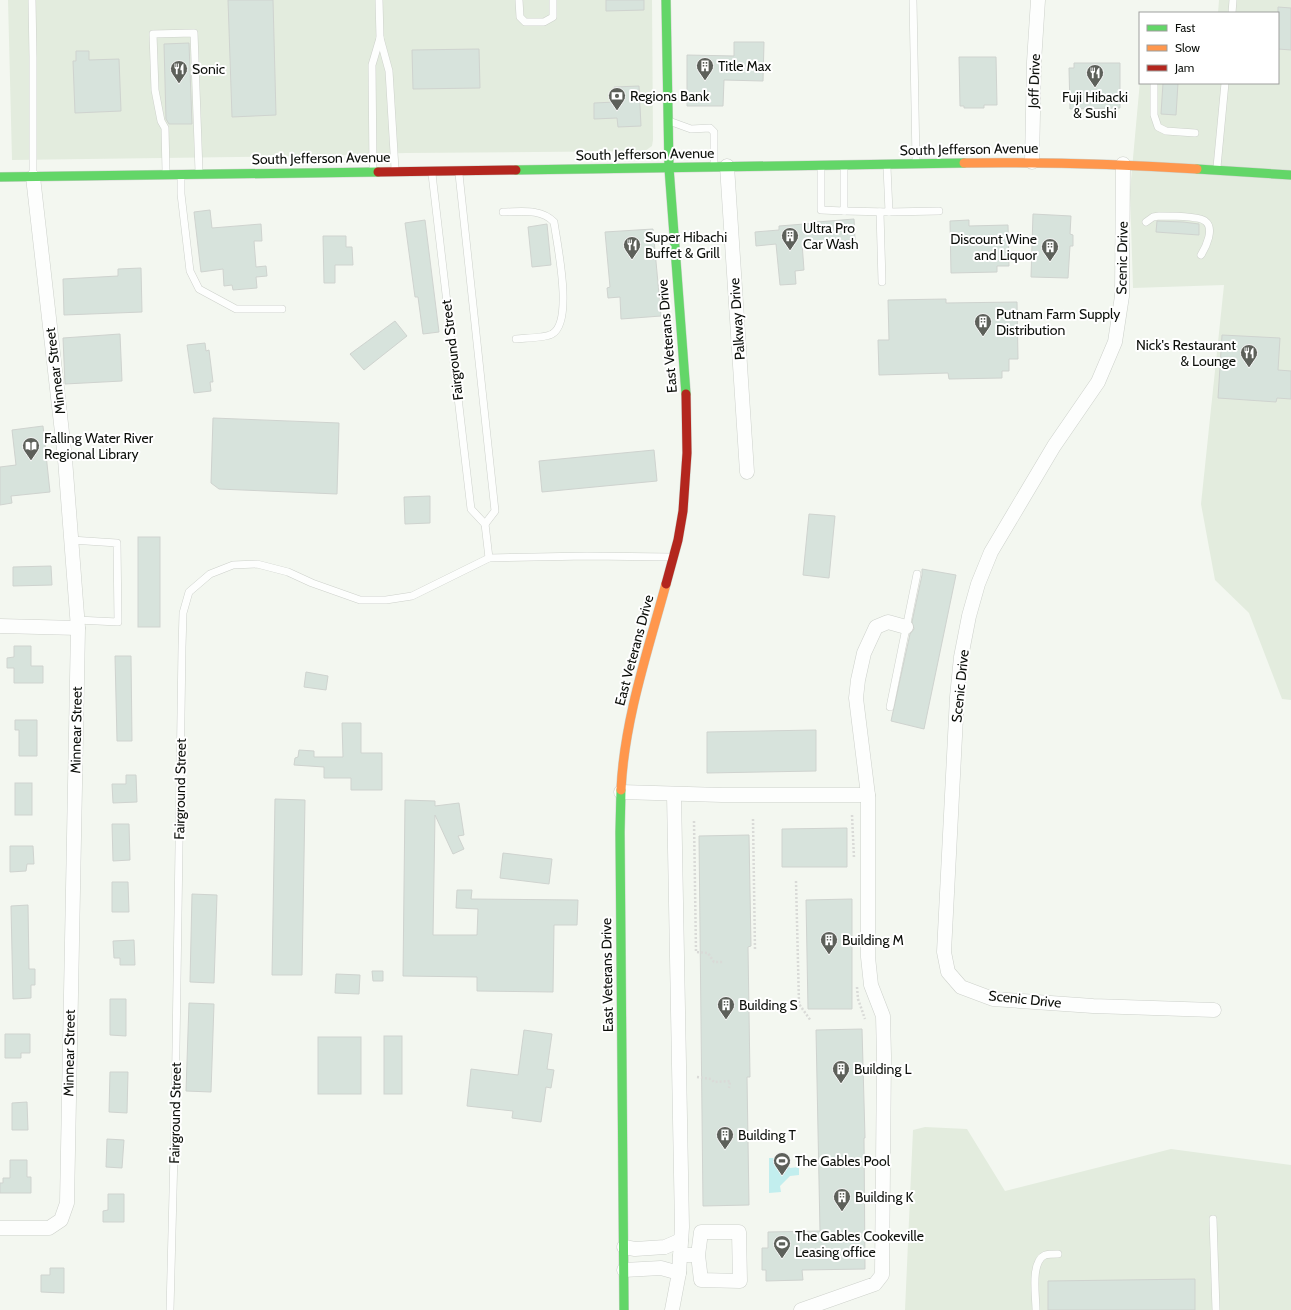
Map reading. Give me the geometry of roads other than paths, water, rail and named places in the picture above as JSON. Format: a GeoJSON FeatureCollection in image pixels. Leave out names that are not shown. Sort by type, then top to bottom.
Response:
{"type":"FeatureCollection","features":[{"type":"Feature","properties":{"kind":"street","name":"East Veterans Drive"},"geometry":{"type":"LineString","coordinates":[[624,1310],[620,839],[622,773],[630,719],[678,540],[683,511],[687,453],[687,420],[669,168],[666,0]]}},
{"type":"Feature","properties":{"kind":"street","name":"Joff Drive"},"geometry":{"type":"LineString","coordinates":[[1032,162],[1034,62],[1038,0]]}},
{"type":"Feature","properties":{"kind":"street","name":"South Jefferson Avenue"},"geometry":{"type":"LineString","coordinates":[[0,177],[1032,162],[1123,164],[1291,175]]}},
{"type":"Feature","properties":{"kind":"street","name":"Scenic Drive"},"geometry":{"type":"LineString","coordinates":[[1123,164],[1122,296],[1115,342],[1098,382],[1054,446],[991,552],[978,584],[969,616],[961,657],[957,697],[944,952],[948,972],[961,988],[993,999],[1092,1006],[1214,1010]]}},
{"type":"Feature","properties":{"kind":"street","name":"Palkway Drive"},"geometry":{"type":"LineString","coordinates":[[721,166],[747,472]]}},
{"type":"Feature","properties":{"kind":"street","name":"Minnear Street"},"geometry":{"type":"LineString","coordinates":[[0,1228],[48,1228],[61,1220],[66,1203],[77,624],[65,459],[33,177]]}},
{"type":"Feature","properties":{"kind":"street"},"geometry":{"type":"LineString","coordinates":[[801,1310],[875,1284],[882,1275],[883,1016],[872,985],[868,957],[868,795],[856,698],[858,680],[864,654],[876,627],[888,622],[906,627]]}},
{"type":"Feature","properties":{"kind":"street"},"geometry":{"type":"LineString","coordinates":[[0,626],[77,624]]}},
{"type":"Feature","properties":{"kind":"street"},"geometry":{"type":"LineString","coordinates":[[621,792],[674,794],[868,795]]}},
{"type":"Feature","properties":{"kind":"street"},"geometry":{"type":"LineString","coordinates":[[672,1310],[679,1273],[681,1240],[681,1118],[674,794]]}},
{"type":"Feature","properties":{"kind":"street"},"geometry":{"type":"LineString","coordinates":[[624,1247],[635,1249],[665,1247],[681,1240]]}},
{"type":"Feature","properties":{"kind":"street"},"geometry":{"type":"LineString","coordinates":[[680,1255],[698,1255]]}},
{"type":"Feature","properties":{"kind":"street"},"geometry":{"type":"LineString","coordinates":[[624,1270],[661,1268],[679,1273]]}},
{"type":"Feature","properties":{"kind":"lane"},"geometry":{"type":"LineString","coordinates":[[32,0],[34,57],[33,177]]}},
{"type":"Feature","properties":{"kind":"lane"},"geometry":{"type":"LineString","coordinates":[[379,0],[380,38],[390,71],[395,171]]}},
{"type":"Feature","properties":{"kind":"lane"},"geometry":{"type":"LineString","coordinates":[[519,0],[520,17],[525,22],[544,22],[553,17],[553,0]]}},
{"type":"Feature","properties":{"kind":"lane"},"geometry":{"type":"LineString","coordinates":[[913,0],[916,163]]}},
{"type":"Feature","properties":{"kind":"lane"},"geometry":{"type":"LineString","coordinates":[[1232,12],[1233,0]]}},
{"type":"Feature","properties":{"kind":"lane"},"geometry":{"type":"LineString","coordinates":[[166,175],[165,128],[161,121],[155,90],[153,34],[194,33],[199,174]]}},
{"type":"Feature","properties":{"kind":"lane"},"geometry":{"type":"LineString","coordinates":[[372,172],[372,65],[380,38]]}},
{"type":"Feature","properties":{"kind":"lane"},"geometry":{"type":"LineString","coordinates":[[1154,84],[1154,115],[1158,127],[1166,131],[1195,133]]}},
{"type":"Feature","properties":{"kind":"lane"},"geometry":{"type":"LineString","coordinates":[[1217,169],[1225,84]]}},
{"type":"Feature","properties":{"kind":"lane"},"geometry":{"type":"LineString","coordinates":[[668,121],[691,129],[710,128],[714,132],[721,166]]}},
{"type":"Feature","properties":{"kind":"lane"},"geometry":{"type":"LineString","coordinates":[[844,164],[844,210]]}},
{"type":"Feature","properties":{"kind":"lane"},"geometry":{"type":"LineString","coordinates":[[886,164],[889,212]]}},
{"type":"Feature","properties":{"kind":"lane"},"geometry":{"type":"LineString","coordinates":[[820,165],[821,210],[880,212],[939,211]]}},
{"type":"Feature","properties":{"kind":"lane","name":"Fairground Street"},"geometry":{"type":"LineString","coordinates":[[431,171],[471,509],[485,524],[495,511],[458,171]]}},
{"type":"Feature","properties":{"kind":"lane"},"geometry":{"type":"LineString","coordinates":[[181,174],[181,194],[190,271],[198,289],[236,309],[282,309]]}},
{"type":"Feature","properties":{"kind":"lane"},"geometry":{"type":"LineString","coordinates":[[503,212],[538,212],[548,216],[554,222],[563,294],[562,316],[559,327],[552,334],[516,339]]}},
{"type":"Feature","properties":{"kind":"lane"},"geometry":{"type":"LineString","coordinates":[[880,212],[882,282]]}},
{"type":"Feature","properties":{"kind":"lane"},"geometry":{"type":"LineString","coordinates":[[1146,222],[1159,216],[1199,218],[1205,221],[1208,226],[1208,241],[1201,255]]}},
{"type":"Feature","properties":{"kind":"lane"},"geometry":{"type":"LineString","coordinates":[[485,524],[489,558]]}},
{"type":"Feature","properties":{"kind":"lane"},"geometry":{"type":"LineString","coordinates":[[71,540],[117,543],[118,622],[77,624]]}},
{"type":"Feature","properties":{"kind":"lane","name":"Fairground Street"},"geometry":{"type":"LineString","coordinates":[[170,1310],[175,1114],[182,648],[183,613],[189,592],[210,574],[233,565],[257,564],[288,572],[312,583],[360,600],[386,600],[412,596],[489,558],[587,556],[674,557]]}},
{"type":"Feature","properties":{"kind":"lane"},"geometry":{"type":"LineString","coordinates":[[890,707],[917,574]]}},
{"type":"Feature","properties":{"kind":"lane"},"geometry":{"type":"LineString","coordinates":[[1213,1219],[1216,1310]]}},
{"type":"Feature","properties":{"kind":"lane"},"geometry":{"type":"LineString","coordinates":[[1036,1310],[1035,1268],[1039,1260],[1045,1255],[1058,1254]]}},
{"type":"Feature","properties":{"kind":"water","name":"The Gables Pool"},"geometry":{"type":"Polygon","coordinates":[[[769,1158],[782,1158],[790,1168],[799,1167],[799,1175],[790,1176],[780,1186],[781,1192],[769,1193],[769,1158]]]}},
{"type":"Feature","properties":{"kind":"place","name":"Title Max"},"geometry":{"type":"Point","coordinates":[705,81]}},
{"type":"Feature","properties":{"kind":"place","name":"Sonic"},"geometry":{"type":"Point","coordinates":[179,84]}},
{"type":"Feature","properties":{"kind":"place","name":"Fuji Hibacki & Sushi"},"geometry":{"type":"Point","coordinates":[1095,88]}},
{"type":"Feature","properties":{"kind":"place","name":"Regions Bank"},"geometry":{"type":"Point","coordinates":[617,111]}},
{"type":"Feature","properties":{"kind":"place","name":"Ultra Pro Car Wash"},"geometry":{"type":"Point","coordinates":[790,251]}},
{"type":"Feature","properties":{"kind":"place","name":"Super Hibachi Buffet & Grill"},"geometry":{"type":"Point","coordinates":[632,260]}},
{"type":"Feature","properties":{"kind":"place","name":"Discount Wine and Liquor"},"geometry":{"type":"Point","coordinates":[1050,262]}},
{"type":"Feature","properties":{"kind":"place","name":"Putnam Farm Supply Distribution"},"geometry":{"type":"Point","coordinates":[983,337]}},
{"type":"Feature","properties":{"kind":"place","name":"Nick's Restaurant & Lounge"},"geometry":{"type":"Point","coordinates":[1249,368]}},
{"type":"Feature","properties":{"kind":"place","name":"Falling Water River Regional Library"},"geometry":{"type":"Point","coordinates":[31,461]}},
{"type":"Feature","properties":{"kind":"place","name":"Building M"},"geometry":{"type":"Point","coordinates":[829,955]}},
{"type":"Feature","properties":{"kind":"place","name":"Building S"},"geometry":{"type":"Point","coordinates":[726,1020]}},
{"type":"Feature","properties":{"kind":"place","name":"Building L"},"geometry":{"type":"Point","coordinates":[841,1084]}},
{"type":"Feature","properties":{"kind":"place","name":"Building T"},"geometry":{"type":"Point","coordinates":[725,1150]}},
{"type":"Feature","properties":{"kind":"place","name":"The Gables Pool"},"geometry":{"type":"Point","coordinates":[782,1176]}},
{"type":"Feature","properties":{"kind":"place","name":"Building K"},"geometry":{"type":"Point","coordinates":[842,1212]}},
{"type":"Feature","properties":{"kind":"place","name":"The Gables Cookeville Leasing office"},"geometry":{"type":"Point","coordinates":[782,1259]}}]}
